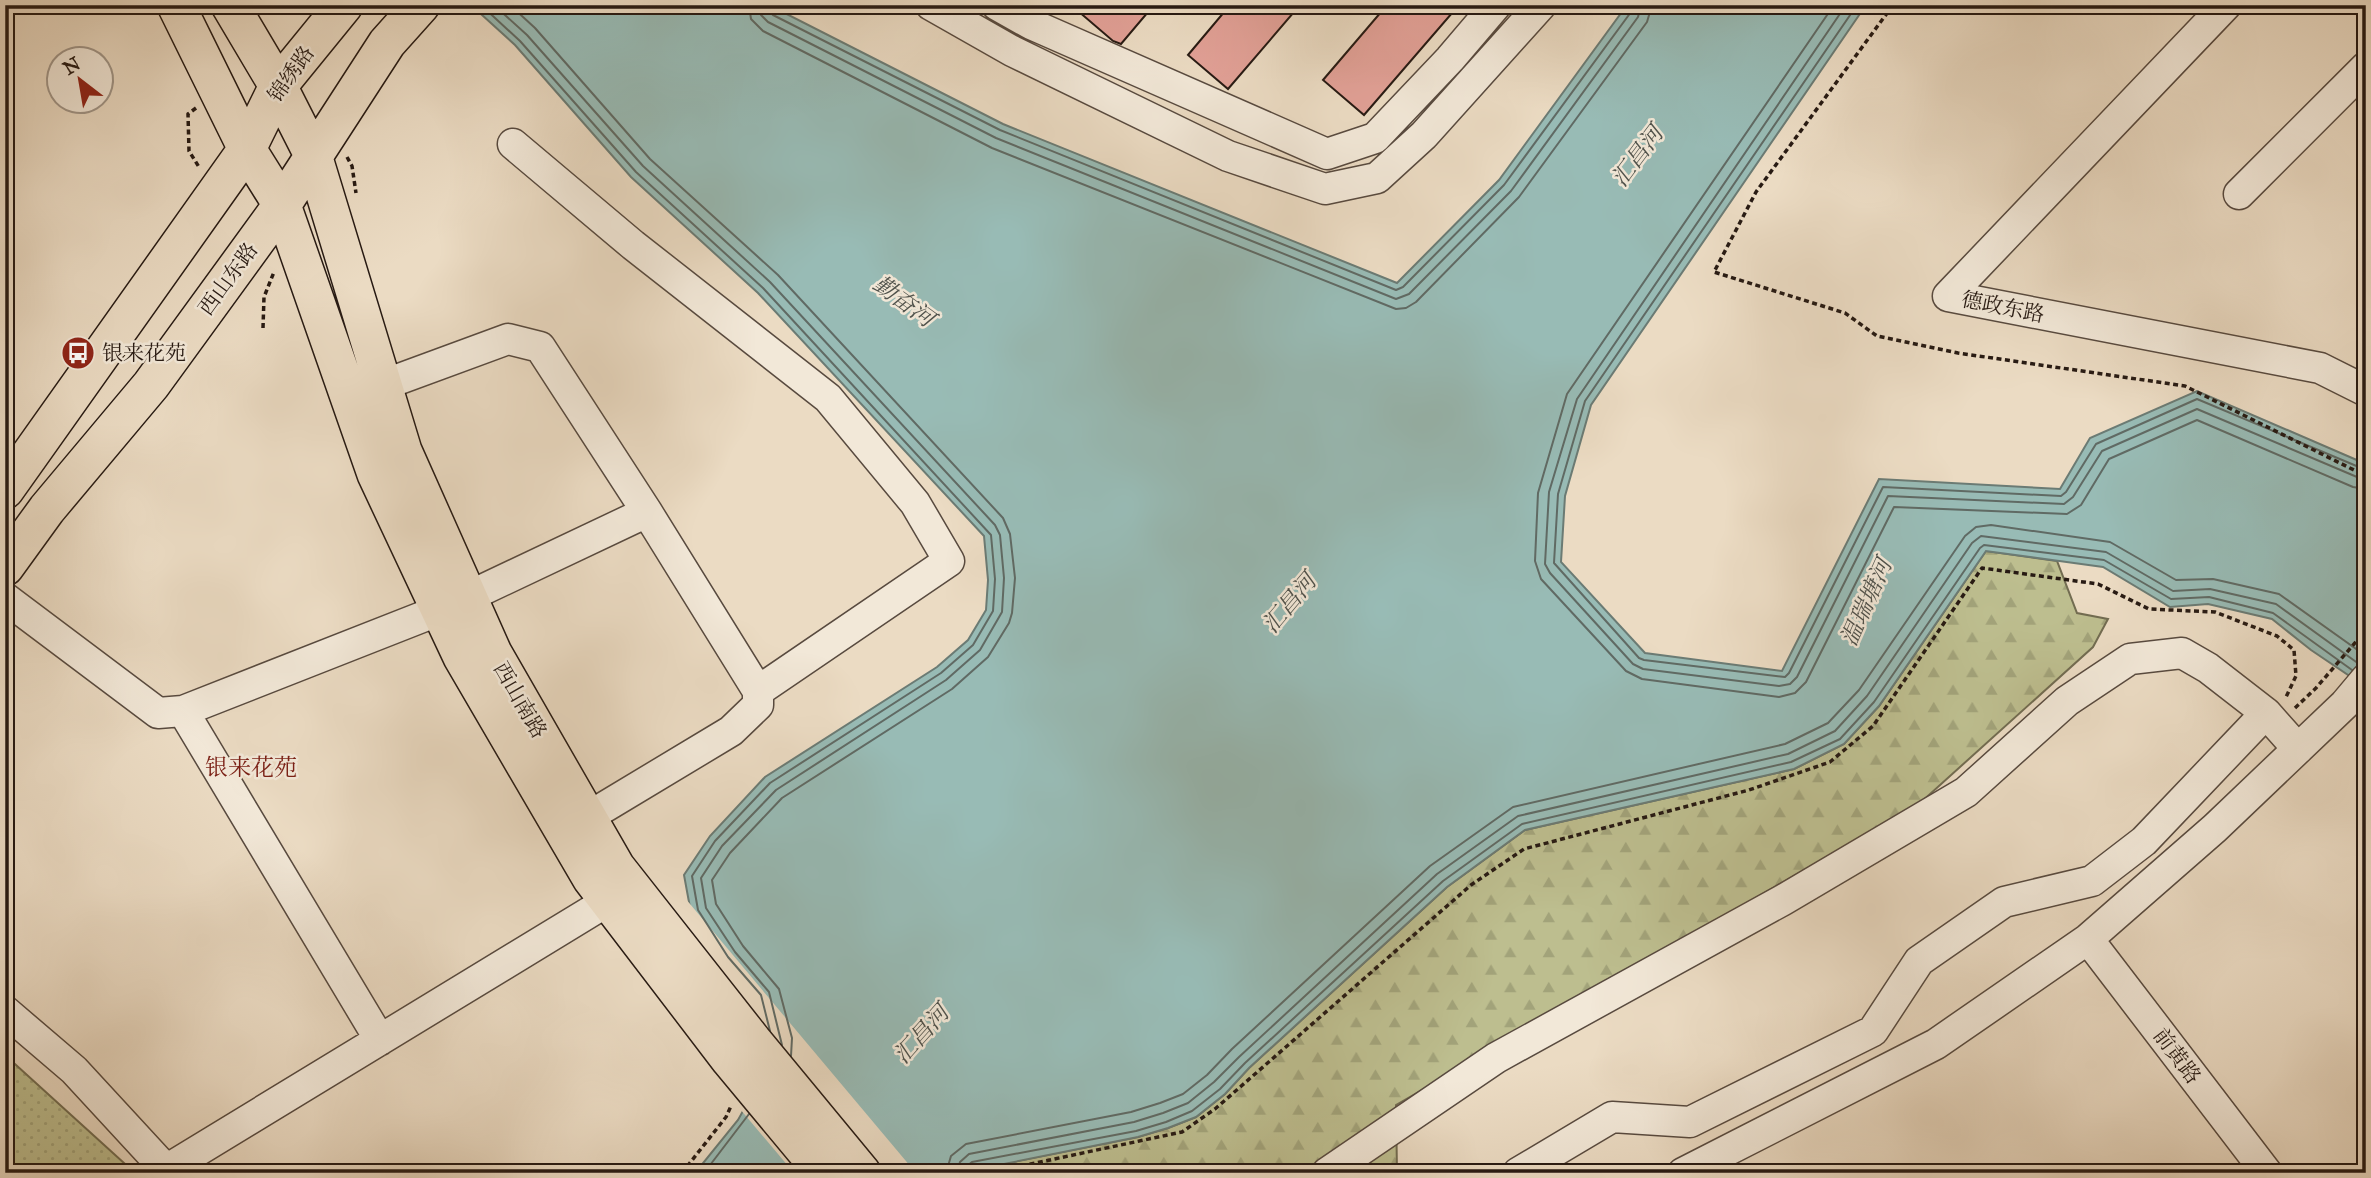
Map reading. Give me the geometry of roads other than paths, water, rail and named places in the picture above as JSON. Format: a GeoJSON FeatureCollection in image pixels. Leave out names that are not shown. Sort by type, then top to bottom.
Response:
{"type":"FeatureCollection","features":[{"type":"Feature","properties":{"kind":"main road"},"geometry":{"type":"LineString","coordinates":[[5,491],[247,149],[176,5]]}},
{"type":"Feature","properties":{"kind":"main road"},"geometry":{"type":"LineString","coordinates":[[230,5],[278,86],[313,155],[387,43],[421,5]]}},
{"type":"Feature","properties":{"kind":"main road","name":"锦绣路"},"geometry":{"type":"LineString","coordinates":[[247,149],[278,86],[344,5]]}},
{"type":"Feature","properties":{"kind":"main road","name":"西山南路"},"geometry":{"type":"LineString","coordinates":[[247,149],[282,205],[376,474],[454,603],[494,653],[616,867],[620,894]]}},
{"type":"Feature","properties":{"kind":"main road","name":"西山南路"},"geometry":{"type":"LineString","coordinates":[[313,155],[403,451],[454,603],[475,680],[591,878],[620,894],[742,1050],[824,1173]]}},
{"type":"Feature","properties":{"kind":"main road","name":"西山东路"},"geometry":{"type":"LineString","coordinates":[[5,567],[47,509],[151,385],[282,205],[313,155]]}},
{"type":"Feature","properties":{"kind":"main road","name":"西山南路"},"geometry":{"type":"LineString","coordinates":[[742,1050],[862,1173]]}},
{"type":"Feature","properties":{"kind":"street"},"geometry":{"type":"LineString","coordinates":[[931,5],[1012,51],[1228,156],[1325,189],[1377,178],[1424,135],[1541,5]]}},
{"type":"Feature","properties":{"kind":"street"},"geometry":{"type":"LineString","coordinates":[[997,5],[1035,15],[1327,154],[1375,138],[1450,59],[1496,5]]}},
{"type":"Feature","properties":{"kind":"street","name":"德政东路"},"geometry":{"type":"LineString","coordinates":[[2226,5],[1948,296],[2320,368],[2366,391]]}},
{"type":"Feature","properties":{"kind":"street"},"geometry":{"type":"LineString","coordinates":[[1012,51],[1035,15]]}},
{"type":"Feature","properties":{"kind":"street"},"geometry":{"type":"LineString","coordinates":[[2239,194],[2366,67]]}},
{"type":"Feature","properties":{"kind":"street"},"geometry":{"type":"LineString","coordinates":[[513,144],[633,245],[828,398],[915,503],[949,561],[758,691]]}},
{"type":"Feature","properties":{"kind":"street"},"geometry":{"type":"LineString","coordinates":[[383,385],[509,339],[540,347],[758,691],[758,705],[731,731],[588,817]]}},
{"type":"Feature","properties":{"kind":"street"},"geometry":{"type":"LineString","coordinates":[[5,598],[158,713],[183,711],[454,603],[647,512]]}},
{"type":"Feature","properties":{"kind":"street"},"geometry":{"type":"LineString","coordinates":[[1327,1173],[1496,1058],[1783,900],[1966,792],[2067,701],[2130,659],[2182,653],[2208,668],[2266,713],[2298,749]]}},
{"type":"Feature","properties":{"kind":"street"},"geometry":{"type":"LineString","coordinates":[[1684,1173],[1936,1044],[2088,939],[2215,828],[2345,704],[2366,679]]}},
{"type":"Feature","properties":{"kind":"street"},"geometry":{"type":"LineString","coordinates":[[183,711],[380,1040]]}},
{"type":"Feature","properties":{"kind":"street"},"geometry":{"type":"LineString","coordinates":[[1518,1173],[1612,1117],[1690,1122],[1873,1031],[1919,961],[2004,902],[2092,881],[2144,841],[2266,713]]}},
{"type":"Feature","properties":{"kind":"street"},"geometry":{"type":"LineString","coordinates":[[5,1011],[75,1070],[168,1172],[620,894]]}},
{"type":"Feature","properties":{"kind":"street","name":"前黄路"},"geometry":{"type":"LineString","coordinates":[[2088,939],[2267,1173]]}},
{"type":"Feature","properties":{"kind":"water"},"geometry":{"type":"Polygon","coordinates":[[[471,5],[769,5],[1003,124],[1397,283],[1499,180],[1627,5],[1866,5],[1591,405],[1565,496],[1561,562],[1645,653],[1782,671],[1879,479],[2060,489],[2090,438],[2197,391],[2366,464],[2366,687],[2311,650],[2272,619],[2208,604],[2170,607],[2103,567],[1986,551],[1879,706],[1844,744],[1794,769],[1525,830],[1447,887],[1249,1068],[1225,1094],[1196,1117],[1138,1137],[957,1173],[695,1173],[738,1120],[762,1077],[755,999],[691,913],[684,875],[710,836],[765,777],[937,667],[968,640],[986,610],[988,580],[984,536],[758,293],[631,177],[515,45],[471,5]]]}},
{"type":"Feature","properties":{"kind":"place","name":"银来花苑"},"geometry":{"type":"Point","coordinates":[78,353]}},
{"type":"Feature","properties":{"kind":"district","name":"银来花苑"},"geometry":{"type":"Point","coordinates":[251,767]}},
{"type":"Feature","properties":{"kind":"water label","name":"汇昌河"},"geometry":{"type":"Point","coordinates":[1637,156]}},
{"type":"Feature","properties":{"kind":"water label","name":"勤奋河"},"geometry":{"type":"Point","coordinates":[904,301]}},
{"type":"Feature","properties":{"kind":"water label","name":"温瑞塘河"},"geometry":{"type":"Point","coordinates":[1866,602]}},
{"type":"Feature","properties":{"kind":"water label","name":"汇昌河"},"geometry":{"type":"Point","coordinates":[1289,603]}},
{"type":"Feature","properties":{"kind":"water label","name":"汇昌河"},"geometry":{"type":"Point","coordinates":[921,1034]}}]}
